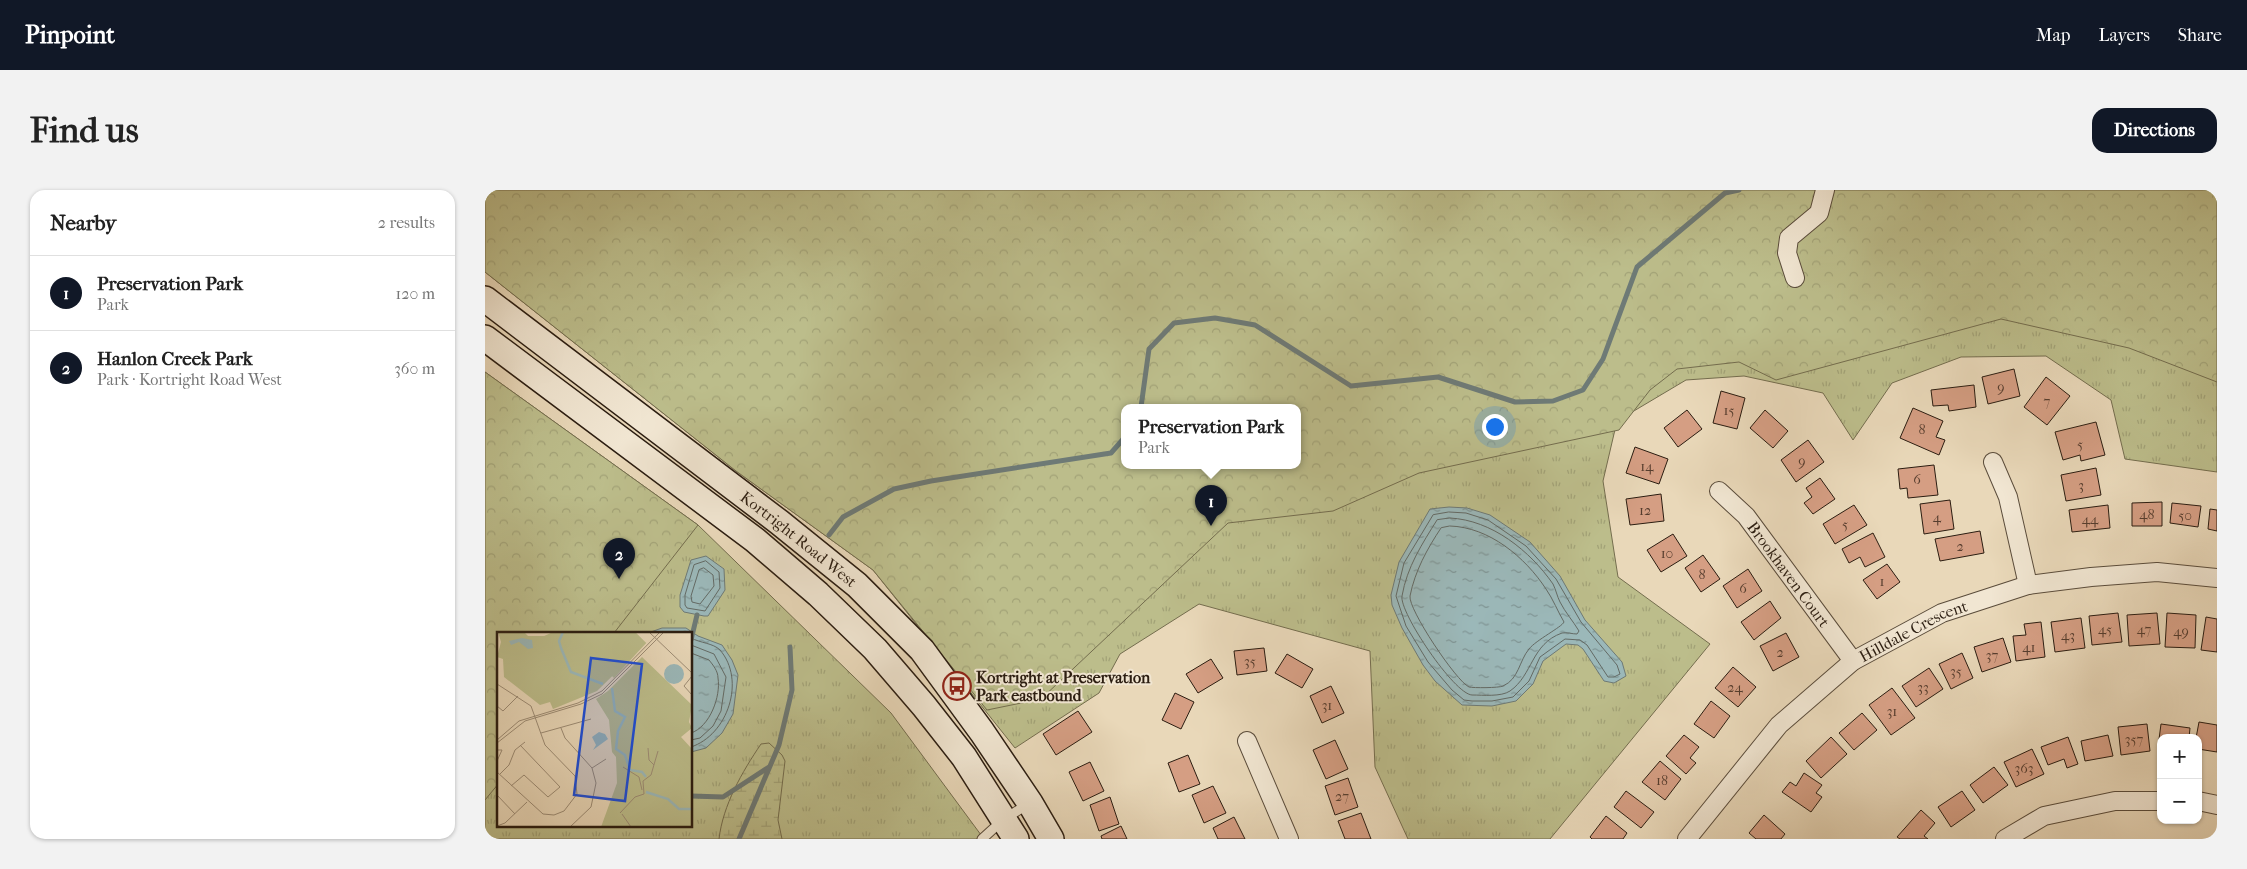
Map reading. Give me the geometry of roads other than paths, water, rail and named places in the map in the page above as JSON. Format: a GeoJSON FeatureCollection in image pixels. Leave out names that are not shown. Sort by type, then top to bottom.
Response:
{"type":"FeatureCollection","features":[{"type":"Feature","properties":{"kind":"street"},"geometry":{"type":"LineString","coordinates":[[1795,278],[1787,253],[1789,238],[1819,213],[1825,190]]}},
{"type":"Feature","properties":{"kind":"street","name":"Kortright Road West"},"geometry":{"type":"LineString","coordinates":[[485,300],[779,522],[857,585],[922,650],[1030,803],[1051,839]]}},
{"type":"Feature","properties":{"kind":"street","name":"Kortright Road West"},"geometry":{"type":"LineString","coordinates":[[485,338],[755,540],[818,594],[875,649],[924,706],[964,757],[1010,829]]}},
{"type":"Feature","properties":{"kind":"street"},"geometry":{"type":"LineString","coordinates":[[1993,462],[2008,497],[2028,585]]}},
{"type":"Feature","properties":{"kind":"street","name":"Brookhaven Court"},"geometry":{"type":"LineString","coordinates":[[1719,491],[1746,516],[1853,662]]}},
{"type":"Feature","properties":{"kind":"street","name":"Hilldale Crescent"},"geometry":{"type":"LineString","coordinates":[[1687,839],[1779,725],[1853,662],[1942,613],[2028,585],[2091,577],[2157,572],[2217,578]]}},
{"type":"Feature","properties":{"kind":"street"},"geometry":{"type":"LineString","coordinates":[[1247,741],[1289,839]]}},
{"type":"Feature","properties":{"kind":"street"},"geometry":{"type":"LineString","coordinates":[[2005,839],[2044,816],[2115,801],[2157,801]]}},
{"type":"Feature","properties":{"kind":"street"},"geometry":{"type":"LineString","coordinates":[[2202,802],[2217,805]]}},
{"type":"Feature","properties":{"kind":"lane"},"geometry":{"type":"LineString","coordinates":[[982,839],[1010,829],[1030,803]]}},
{"type":"Feature","properties":{"kind":"water"},"geometry":{"type":"Polygon","coordinates":[[[1467,508],[1490,515],[1530,542],[1560,576],[1585,620],[1622,662],[1626,676],[1614,683],[1604,681],[1583,649],[1578,645],[1566,644],[1543,661],[1533,684],[1516,701],[1492,706],[1462,705],[1435,681],[1423,665],[1402,628],[1392,605],[1391,595],[1399,562],[1430,509],[1467,508]]]}},
{"type":"Feature","properties":{"kind":"water"},"geometry":{"type":"Polygon","coordinates":[[[706,556],[724,569],[725,590],[708,616],[684,612],[680,607],[680,595],[691,560],[706,556]]]}},
{"type":"Feature","properties":{"kind":"water"},"geometry":{"type":"Polygon","coordinates":[[[662,628],[686,628],[692,632],[651,632],[662,628]]]}},
{"type":"Feature","properties":{"kind":"water"},"geometry":{"type":"Polygon","coordinates":[[[693,633],[722,645],[732,660],[738,675],[733,714],[722,733],[706,748],[693,751],[693,633]]]}},
{"type":"Feature","properties":{"kind":"waterway"},"geometry":{"type":"LineString","coordinates":[[1141,404],[1149,349],[1174,323],[1215,318],[1255,325],[1351,386],[1438,377],[1515,402],[1553,401],[1583,390],[1603,359],[1637,267],[1725,193],[1739,190]]}},
{"type":"Feature","properties":{"kind":"waterway"},"geometry":{"type":"LineString","coordinates":[[829,535],[843,517],[894,489],[931,481],[1111,453],[1121,442]]}},
{"type":"Feature","properties":{"kind":"waterway"},"geometry":{"type":"LineString","coordinates":[[693,632],[697,615]]}},
{"type":"Feature","properties":{"kind":"waterway"},"geometry":{"type":"LineString","coordinates":[[739,839],[779,745],[792,690],[790,647]]}},
{"type":"Feature","properties":{"kind":"waterway"},"geometry":{"type":"LineString","coordinates":[[693,796],[723,797],[769,767]]}},
{"type":"Feature","properties":{"kind":"place","name":"Preservation Park"},"geometry":{"type":"Point","coordinates":[1211,526]}},
{"type":"Feature","properties":{"kind":"place","name":"Hanlon Creek Park"},"geometry":{"type":"Point","coordinates":[619,579]}},
{"type":"Feature","properties":{"kind":"place","name":"Kortright at Preservation Park eastbound"},"geometry":{"type":"Point","coordinates":[957,686]}}]}
